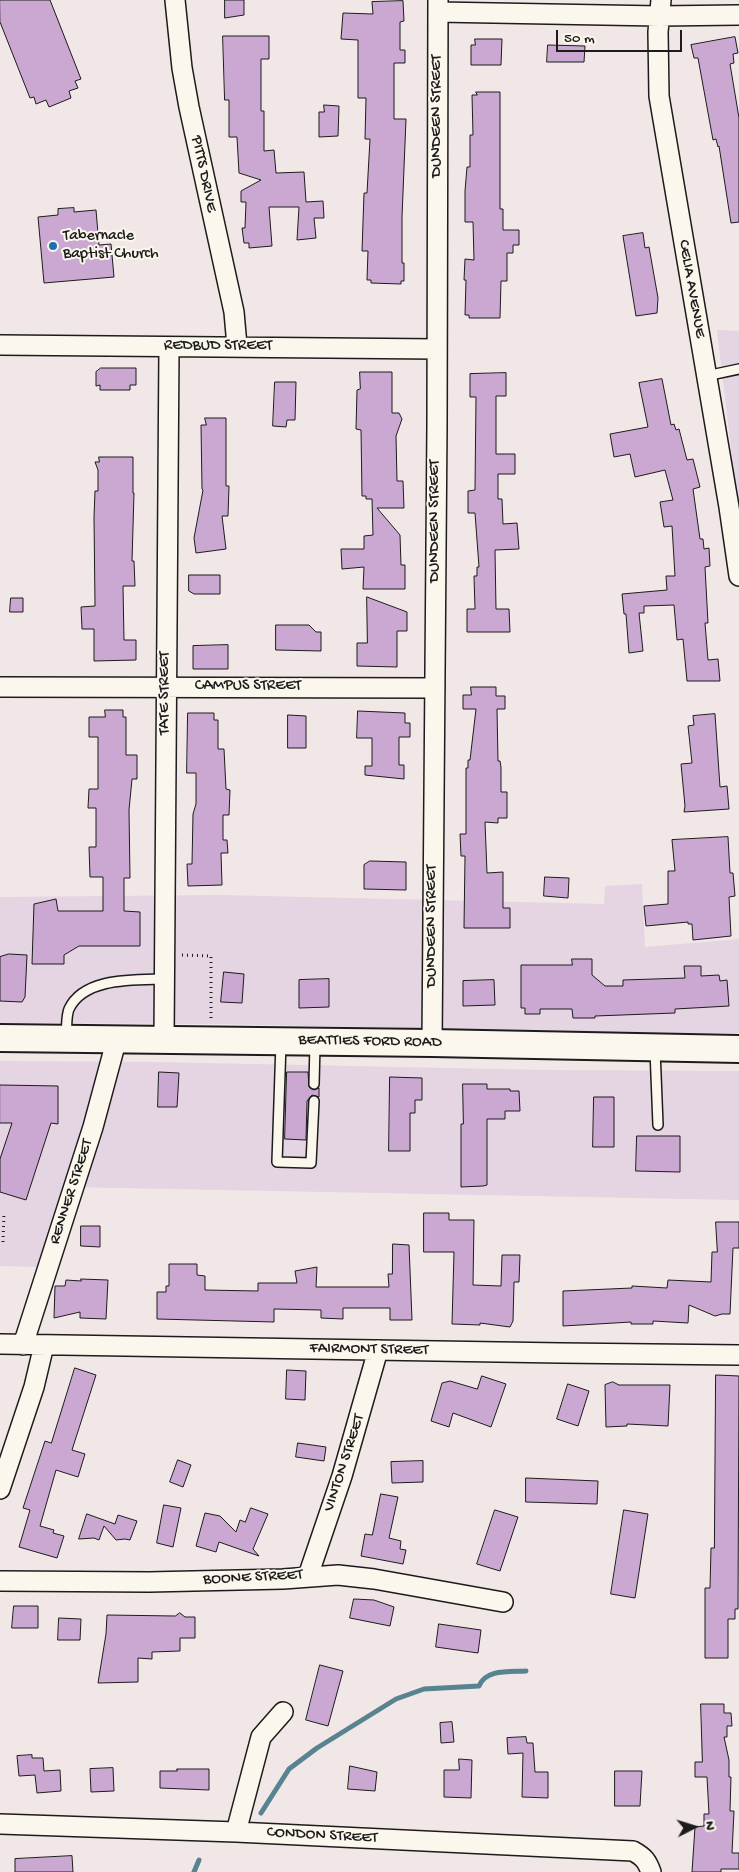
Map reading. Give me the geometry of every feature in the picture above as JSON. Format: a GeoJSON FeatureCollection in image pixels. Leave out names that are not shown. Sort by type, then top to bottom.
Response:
{"type":"FeatureCollection","features":[{"type":"Feature","properties":{"kind":"main road","name":"BEATTIES FORD ROAD"},"geometry":{"type":"LineString","coordinates":[[0,1038],[66,1037],[432,1042],[739,1049]]}},
{"type":"Feature","properties":{"kind":"street","name":"PITTS DRIVE"},"geometry":{"type":"LineString","coordinates":[[176,0],[179,43],[187,98],[234,312],[238,346]]}},
{"type":"Feature","properties":{"kind":"street"},"geometry":{"type":"LineString","coordinates":[[438,6],[660,8],[739,15]]}},
{"type":"Feature","properties":{"kind":"street","name":"DUNDEEN STREET"},"geometry":{"type":"LineString","coordinates":[[432,1042],[438,6]]}},
{"type":"Feature","properties":{"kind":"street","name":"CELIA AVENUE"},"geometry":{"type":"LineString","coordinates":[[660,8],[659,96],[739,576]]}},
{"type":"Feature","properties":{"kind":"street","name":"REDBUD STREET"},"geometry":{"type":"LineString","coordinates":[[0,345],[437,349]]}},
{"type":"Feature","properties":{"kind":"street","name":"TATE STREET"},"geometry":{"type":"LineString","coordinates":[[164,1039],[169,347]]}},
{"type":"Feature","properties":{"kind":"street","name":"CAMPUS STREET"},"geometry":{"type":"LineString","coordinates":[[0,687],[435,688]]}},
{"type":"Feature","properties":{"kind":"street","name":"RENNER STREET"},"geometry":{"type":"LineString","coordinates":[[23,1345],[93,1127],[117,1038]]}},
{"type":"Feature","properties":{"kind":"street","name":"FAIRMONT STREET"},"geometry":{"type":"LineString","coordinates":[[0,1344],[561,1354],[739,1355]]}},
{"type":"Feature","properties":{"kind":"street"},"geometry":{"type":"LineString","coordinates":[[0,1489],[34,1387],[44,1345]]}},
{"type":"Feature","properties":{"kind":"street","name":"VINTON STREET"},"geometry":{"type":"LineString","coordinates":[[308,1576],[342,1476],[378,1350]]}},
{"type":"Feature","properties":{"kind":"street","name":"BOONE STREET"},"geometry":{"type":"LineString","coordinates":[[0,1580],[149,1582],[338,1575],[374,1579],[503,1602]]}},
{"type":"Feature","properties":{"kind":"street"},"geometry":{"type":"LineString","coordinates":[[236,1832],[261,1737],[283,1712]]}},
{"type":"Feature","properties":{"kind":"street","name":"CONDON STREET"},"geometry":{"type":"LineString","coordinates":[[0,1824],[236,1832],[606,1849],[633,1851],[647,1864]]}},
{"type":"Feature","properties":{"kind":"lane"},"geometry":{"type":"LineString","coordinates":[[706,376],[739,369]]}},
{"type":"Feature","properties":{"kind":"lane"},"geometry":{"type":"LineString","coordinates":[[66,1037],[69,1009],[79,996],[99,984],[164,979]]}},
{"type":"Feature","properties":{"kind":"lane"},"geometry":{"type":"LineString","coordinates":[[281,1040],[277,1162],[311,1162],[314,1101]]}},
{"type":"Feature","properties":{"kind":"lane"},"geometry":{"type":"LineString","coordinates":[[314,1084],[315,1041]]}},
{"type":"Feature","properties":{"kind":"lane"},"geometry":{"type":"LineString","coordinates":[[655,1047],[658,1125]]}},
{"type":"Feature","properties":{"kind":"path"},"geometry":{"type":"LineString","coordinates":[[179,955],[212,956],[211,1021]]}},
{"type":"Feature","properties":{"kind":"path"},"geometry":{"type":"LineString","coordinates":[[3,1242],[4,1214]]}},
{"type":"Feature","properties":{"kind":"shaded area"},"geometry":{"type":"Polygon","coordinates":[[[717,330],[739,331],[739,517],[717,330]]]}},
{"type":"Feature","properties":{"kind":"shaded area"},"geometry":{"type":"Polygon","coordinates":[[[642,884],[645,947],[739,939],[739,1033],[644,1033],[217,1024],[0,1023],[0,897],[221,895],[604,904],[605,886],[642,884]]]}},
{"type":"Feature","properties":{"kind":"shaded area"},"geometry":{"type":"Polygon","coordinates":[[[0,1061],[154,1062],[546,1070],[739,1071],[739,1200],[68,1187],[41,1267],[0,1266],[0,1061]]]}},
{"type":"Feature","properties":{"kind":"building"},"geometry":{"type":"Polygon","coordinates":[[[0,0],[50,0],[81,79],[75,81],[78,88],[69,91],[71,98],[49,107],[46,100],[36,104],[34,97],[30,98],[0,22],[0,0]]]}},
{"type":"Feature","properties":{"kind":"building"},"geometry":{"type":"Polygon","coordinates":[[[225,0],[244,0],[244,15],[225,18],[225,0]]]}},
{"type":"Feature","properties":{"kind":"building"},"geometry":{"type":"Polygon","coordinates":[[[403,1],[404,21],[400,22],[400,50],[405,50],[405,63],[394,63],[394,119],[406,119],[402,217],[404,281],[401,281],[401,284],[371,283],[371,280],[367,280],[368,251],[362,251],[364,193],[367,193],[370,139],[365,139],[366,98],[358,98],[358,40],[341,39],[343,13],[373,14],[372,2],[403,1]]]}},
{"type":"Feature","properties":{"kind":"building"},"geometry":{"type":"Polygon","coordinates":[[[223,36],[269,36],[269,59],[261,59],[261,111],[264,111],[264,151],[274,150],[276,173],[304,172],[306,202],[323,201],[324,218],[314,218],[316,238],[297,240],[299,207],[269,207],[272,246],[249,248],[249,243],[244,243],[242,228],[245,228],[246,202],[241,202],[241,191],[261,180],[239,173],[237,137],[229,137],[229,100],[225,100],[223,36]]]}},
{"type":"Feature","properties":{"kind":"building"},"geometry":{"type":"Polygon","coordinates":[[[735,37],[738,53],[733,54],[734,63],[730,64],[739,118],[739,222],[731,223],[719,146],[716,139],[713,140],[698,58],[694,58],[691,45],[735,37]]]}},
{"type":"Feature","properties":{"kind":"building"},"geometry":{"type":"Polygon","coordinates":[[[475,39],[502,39],[501,65],[471,65],[471,45],[475,45],[475,39]]]}},
{"type":"Feature","properties":{"kind":"building"},"geometry":{"type":"Polygon","coordinates":[[[548,45],[585,46],[584,62],[547,62],[548,45]]]}},
{"type":"Feature","properties":{"kind":"building"},"geometry":{"type":"Polygon","coordinates":[[[476,92],[500,92],[500,209],[503,209],[503,230],[519,230],[519,245],[513,245],[513,253],[507,253],[507,281],[501,281],[500,318],[469,318],[469,315],[465,315],[465,259],[474,260],[473,222],[465,222],[465,191],[467,167],[470,167],[470,135],[473,135],[472,95],[477,95],[476,92]]]}},
{"type":"Feature","properties":{"kind":"building"},"geometry":{"type":"Polygon","coordinates":[[[324,105],[339,106],[338,136],[319,137],[319,112],[324,112],[324,105]]]}},
{"type":"Feature","properties":{"kind":"building","name":"Tabernacle Baptist Church"},"geometry":{"type":"Polygon","coordinates":[[[74,208],[74,212],[96,210],[99,245],[111,244],[114,277],[44,283],[38,217],[58,215],[58,209],[74,208]]]}},
{"type":"Feature","properties":{"kind":"building"},"geometry":{"type":"Polygon","coordinates":[[[643,233],[645,248],[649,247],[658,298],[657,313],[636,316],[623,236],[643,233]]]}},
{"type":"Feature","properties":{"kind":"building"},"geometry":{"type":"Polygon","coordinates":[[[101,368],[136,368],[136,385],[130,385],[130,390],[100,390],[100,385],[96,386],[96,372],[101,368]]]}},
{"type":"Feature","properties":{"kind":"building"},"geometry":{"type":"Polygon","coordinates":[[[360,372],[392,372],[392,413],[399,413],[402,419],[396,436],[397,481],[403,481],[404,508],[377,508],[400,535],[401,565],[405,565],[405,589],[363,589],[364,567],[342,569],[341,549],[364,549],[364,536],[373,535],[372,499],[366,499],[366,496],[362,496],[361,430],[356,429],[357,390],[360,389],[360,372]]]}},
{"type":"Feature","properties":{"kind":"building"},"geometry":{"type":"Polygon","coordinates":[[[506,373],[506,396],[496,396],[496,454],[515,454],[515,474],[498,474],[498,499],[502,499],[503,524],[517,523],[519,549],[495,550],[496,609],[509,609],[510,632],[467,632],[467,609],[475,609],[474,576],[477,576],[477,567],[479,567],[475,513],[468,513],[468,491],[475,490],[476,397],[470,397],[470,374],[506,373]]]}},
{"type":"Feature","properties":{"kind":"building"},"geometry":{"type":"Polygon","coordinates":[[[662,379],[671,425],[674,424],[676,430],[679,429],[687,460],[693,459],[700,487],[693,489],[700,539],[703,539],[704,549],[709,548],[710,566],[705,567],[708,623],[705,623],[708,660],[718,659],[720,681],[687,681],[683,639],[677,640],[674,605],[644,606],[644,613],[639,613],[643,651],[629,653],[626,614],[624,614],[622,594],[667,590],[666,576],[675,576],[672,526],[664,527],[660,502],[673,500],[665,470],[635,477],[630,454],[614,457],[610,434],[648,427],[639,383],[662,379]]]}},
{"type":"Feature","properties":{"kind":"building"},"geometry":{"type":"Polygon","coordinates":[[[275,382],[296,382],[295,420],[287,420],[286,427],[273,426],[275,382]]]}},
{"type":"Feature","properties":{"kind":"building"},"geometry":{"type":"Polygon","coordinates":[[[205,418],[226,418],[226,486],[229,486],[228,516],[222,516],[226,549],[196,553],[194,538],[203,490],[201,425],[206,425],[205,418]]]}},
{"type":"Feature","properties":{"kind":"building"},"geometry":{"type":"Polygon","coordinates":[[[99,457],[133,457],[132,561],[134,561],[135,586],[123,586],[124,640],[136,640],[136,660],[94,661],[94,629],[82,629],[81,607],[95,606],[94,517],[95,491],[98,491],[98,470],[95,462],[99,462],[99,457]]]}},
{"type":"Feature","properties":{"kind":"building"},"geometry":{"type":"Polygon","coordinates":[[[189,575],[220,575],[220,594],[194,594],[189,591],[189,575]]]}},
{"type":"Feature","properties":{"kind":"building"},"geometry":{"type":"Polygon","coordinates":[[[367,597],[407,612],[407,631],[397,631],[397,667],[357,666],[357,643],[367,643],[367,597]]]}},
{"type":"Feature","properties":{"kind":"building"},"geometry":{"type":"Polygon","coordinates":[[[11,598],[23,598],[23,612],[10,612],[11,598]]]}},
{"type":"Feature","properties":{"kind":"building"},"geometry":{"type":"Polygon","coordinates":[[[276,625],[309,625],[316,632],[321,632],[321,651],[276,650],[276,625]]]}},
{"type":"Feature","properties":{"kind":"building"},"geometry":{"type":"Polygon","coordinates":[[[228,645],[228,669],[193,669],[193,646],[228,645]]]}},
{"type":"Feature","properties":{"kind":"building"},"geometry":{"type":"Polygon","coordinates":[[[471,687],[496,687],[496,696],[505,696],[505,709],[497,709],[498,761],[500,761],[501,767],[501,792],[507,792],[507,818],[498,818],[498,823],[485,822],[487,873],[503,872],[503,908],[510,908],[510,928],[464,928],[465,856],[461,856],[460,834],[466,834],[466,768],[468,768],[468,760],[470,760],[476,709],[463,709],[463,695],[471,695],[471,687]]]}},
{"type":"Feature","properties":{"kind":"building"},"geometry":{"type":"Polygon","coordinates":[[[105,710],[123,710],[123,717],[126,717],[126,755],[137,755],[137,779],[132,779],[129,810],[130,878],[124,878],[124,911],[140,912],[140,946],[79,946],[64,955],[64,964],[32,964],[34,904],[56,899],[58,911],[103,911],[103,877],[90,877],[89,847],[96,847],[96,808],[88,808],[89,789],[98,789],[98,737],[89,737],[89,717],[105,717],[105,710]]]}},
{"type":"Feature","properties":{"kind":"building"},"geometry":{"type":"Polygon","coordinates":[[[358,711],[405,713],[405,723],[410,723],[410,737],[399,737],[399,765],[404,765],[404,779],[365,775],[365,766],[372,766],[372,738],[357,738],[358,711]]]}},
{"type":"Feature","properties":{"kind":"building"},"geometry":{"type":"Polygon","coordinates":[[[188,713],[214,713],[214,720],[218,720],[218,749],[224,749],[226,789],[230,790],[229,815],[223,815],[223,840],[227,840],[228,853],[221,853],[222,885],[188,886],[187,864],[192,864],[196,773],[187,773],[188,713]]]}},
{"type":"Feature","properties":{"kind":"building"},"geometry":{"type":"Polygon","coordinates":[[[715,714],[720,787],[727,786],[729,809],[684,812],[681,764],[692,763],[688,726],[694,725],[693,716],[715,714]]]}},
{"type":"Feature","properties":{"kind":"building"},"geometry":{"type":"Polygon","coordinates":[[[288,715],[306,716],[306,748],[288,748],[288,715]]]}},
{"type":"Feature","properties":{"kind":"building"},"geometry":{"type":"Polygon","coordinates":[[[728,837],[730,873],[733,873],[735,896],[729,897],[731,936],[693,940],[692,924],[688,924],[688,922],[646,926],[644,906],[668,904],[668,871],[675,871],[672,840],[728,837]]]}},
{"type":"Feature","properties":{"kind":"building"},"geometry":{"type":"Polygon","coordinates":[[[370,861],[406,862],[406,890],[364,889],[364,865],[370,861]]]}},
{"type":"Feature","properties":{"kind":"building"},"geometry":{"type":"Polygon","coordinates":[[[545,877],[569,878],[568,898],[544,896],[545,877]]]}},
{"type":"Feature","properties":{"kind":"building"},"geometry":{"type":"Polygon","coordinates":[[[9,954],[27,955],[25,997],[22,1002],[0,1001],[0,957],[9,954]]]}},
{"type":"Feature","properties":{"kind":"building"},"geometry":{"type":"Polygon","coordinates":[[[572,959],[592,959],[592,975],[605,986],[623,986],[623,980],[685,978],[684,966],[701,966],[701,976],[719,975],[720,981],[727,980],[729,1006],[675,1009],[675,1013],[595,1016],[595,1018],[573,1018],[572,1009],[540,1009],[540,1014],[525,1014],[525,1008],[521,1008],[521,965],[572,965],[572,959]]]}},
{"type":"Feature","properties":{"kind":"building"},"geometry":{"type":"Polygon","coordinates":[[[224,972],[244,974],[242,1003],[221,1002],[224,972]]]}},
{"type":"Feature","properties":{"kind":"building"},"geometry":{"type":"Polygon","coordinates":[[[329,979],[329,1007],[299,1008],[299,980],[329,979]]]}},
{"type":"Feature","properties":{"kind":"building"},"geometry":{"type":"Polygon","coordinates":[[[494,980],[495,1005],[463,1006],[463,981],[494,980]]]}},
{"type":"Feature","properties":{"kind":"building"},"geometry":{"type":"Polygon","coordinates":[[[159,1072],[179,1073],[177,1107],[158,1107],[159,1072]]]}},
{"type":"Feature","properties":{"kind":"building"},"geometry":{"type":"Polygon","coordinates":[[[287,1072],[308,1072],[309,1087],[314,1090],[319,1088],[319,1097],[312,1095],[307,1101],[306,1140],[285,1139],[287,1072]]]}},
{"type":"Feature","properties":{"kind":"building"},"geometry":{"type":"Polygon","coordinates":[[[390,1077],[422,1078],[422,1100],[415,1100],[415,1113],[410,1113],[410,1151],[389,1151],[390,1077]]]}},
{"type":"Feature","properties":{"kind":"building"},"geometry":{"type":"Polygon","coordinates":[[[463,1084],[487,1084],[487,1089],[519,1091],[520,1111],[505,1111],[505,1119],[487,1119],[487,1185],[483,1186],[461,1187],[463,1084]]]}},
{"type":"Feature","properties":{"kind":"building"},"geometry":{"type":"Polygon","coordinates":[[[0,1085],[58,1086],[58,1124],[51,1123],[26,1200],[0,1192],[0,1159],[12,1123],[0,1123],[0,1085]]]}},
{"type":"Feature","properties":{"kind":"building"},"geometry":{"type":"Polygon","coordinates":[[[594,1097],[614,1097],[614,1147],[593,1147],[594,1097]]]}},
{"type":"Feature","properties":{"kind":"building"},"geometry":{"type":"Polygon","coordinates":[[[637,1136],[680,1136],[680,1172],[636,1171],[637,1136]]]}},
{"type":"Feature","properties":{"kind":"building"},"geometry":{"type":"Polygon","coordinates":[[[424,1213],[449,1213],[449,1220],[474,1220],[473,1285],[501,1286],[502,1255],[520,1255],[519,1282],[514,1282],[513,1321],[510,1327],[480,1323],[480,1325],[452,1324],[454,1252],[424,1252],[424,1213]]]}},
{"type":"Feature","properties":{"kind":"building"},"geometry":{"type":"Polygon","coordinates":[[[716,1222],[739,1222],[739,1248],[733,1248],[730,1314],[715,1316],[689,1305],[688,1323],[653,1321],[653,1324],[631,1324],[631,1322],[563,1326],[563,1291],[632,1288],[632,1286],[667,1288],[668,1280],[711,1282],[712,1252],[717,1252],[716,1222]]]}},
{"type":"Feature","properties":{"kind":"building"},"geometry":{"type":"Polygon","coordinates":[[[81,1226],[100,1226],[100,1247],[81,1246],[81,1226]]]}},
{"type":"Feature","properties":{"kind":"building"},"geometry":{"type":"Polygon","coordinates":[[[393,1244],[409,1245],[412,1320],[390,1320],[390,1308],[343,1308],[343,1319],[321,1318],[321,1310],[274,1309],[274,1322],[157,1319],[157,1292],[166,1292],[166,1286],[169,1286],[169,1264],[197,1264],[197,1275],[205,1276],[205,1290],[258,1291],[258,1283],[297,1283],[295,1271],[317,1267],[316,1287],[389,1287],[388,1274],[392,1274],[393,1244]]]}},
{"type":"Feature","properties":{"kind":"building"},"geometry":{"type":"Polygon","coordinates":[[[81,1279],[108,1280],[106,1319],[80,1318],[80,1312],[54,1318],[55,1286],[65,1286],[66,1280],[81,1281],[81,1279]]]}},
{"type":"Feature","properties":{"kind":"building"},"geometry":{"type":"Polygon","coordinates":[[[75,1368],[96,1375],[72,1450],[85,1454],[78,1477],[56,1470],[40,1526],[54,1530],[53,1533],[64,1536],[57,1558],[19,1547],[30,1510],[23,1508],[45,1441],[51,1443],[75,1368]]]}},
{"type":"Feature","properties":{"kind":"building"},"geometry":{"type":"Polygon","coordinates":[[[287,1370],[306,1371],[305,1400],[286,1399],[287,1370]]]}},
{"type":"Feature","properties":{"kind":"building"},"geometry":{"type":"Polygon","coordinates":[[[716,1375],[739,1376],[738,1609],[735,1609],[735,1619],[728,1619],[728,1658],[705,1658],[705,1588],[710,1588],[711,1548],[714,1548],[716,1375]]]}},
{"type":"Feature","properties":{"kind":"building"},"geometry":{"type":"Polygon","coordinates":[[[482,1376],[506,1384],[491,1427],[453,1413],[449,1427],[431,1421],[442,1383],[450,1381],[477,1389],[482,1376]]]}},
{"type":"Feature","properties":{"kind":"building"},"geometry":{"type":"Polygon","coordinates":[[[613,1382],[619,1385],[670,1385],[668,1426],[627,1424],[627,1426],[606,1427],[605,1385],[613,1382]]]}},
{"type":"Feature","properties":{"kind":"building"},"geometry":{"type":"Polygon","coordinates":[[[568,1384],[589,1391],[578,1426],[557,1419],[568,1384]]]}},
{"type":"Feature","properties":{"kind":"building"},"geometry":{"type":"Polygon","coordinates":[[[298,1443],[326,1447],[324,1461],[296,1457],[298,1443]]]}},
{"type":"Feature","properties":{"kind":"building"},"geometry":{"type":"Polygon","coordinates":[[[178,1460],[191,1465],[183,1487],[170,1482],[178,1460]]]}},
{"type":"Feature","properties":{"kind":"building"},"geometry":{"type":"Polygon","coordinates":[[[423,1461],[423,1482],[392,1483],[391,1462],[423,1461]]]}},
{"type":"Feature","properties":{"kind":"building"},"geometry":{"type":"Polygon","coordinates":[[[526,1478],[598,1481],[597,1504],[526,1502],[526,1478]]]}},
{"type":"Feature","properties":{"kind":"building"},"geometry":{"type":"Polygon","coordinates":[[[381,1494],[398,1497],[389,1538],[401,1541],[400,1549],[406,1550],[403,1564],[361,1556],[365,1534],[372,1535],[381,1494]]]}},
{"type":"Feature","properties":{"kind":"building"},"geometry":{"type":"Polygon","coordinates":[[[164,1505],[181,1508],[173,1547],[157,1543],[164,1505]]]}},
{"type":"Feature","properties":{"kind":"building"},"geometry":{"type":"Polygon","coordinates":[[[251,1508],[268,1514],[253,1549],[259,1556],[219,1542],[216,1552],[196,1546],[205,1513],[220,1516],[236,1532],[240,1520],[245,1522],[251,1508]]]}},
{"type":"Feature","properties":{"kind":"building"},"geometry":{"type":"Polygon","coordinates":[[[495,1510],[518,1517],[500,1571],[477,1564],[495,1510]]]}},
{"type":"Feature","properties":{"kind":"building"},"geometry":{"type":"Polygon","coordinates":[[[624,1510],[648,1514],[635,1598],[611,1594],[624,1510]]]}},
{"type":"Feature","properties":{"kind":"building"},"geometry":{"type":"Polygon","coordinates":[[[87,1514],[115,1524],[118,1515],[137,1521],[130,1540],[116,1540],[104,1526],[99,1540],[94,1538],[79,1539],[87,1514]]]}},
{"type":"Feature","properties":{"kind":"building"},"geometry":{"type":"Polygon","coordinates":[[[354,1599],[374,1600],[394,1607],[390,1626],[350,1618],[354,1599]]]}},
{"type":"Feature","properties":{"kind":"building"},"geometry":{"type":"Polygon","coordinates":[[[14,1606],[38,1606],[38,1628],[12,1628],[14,1606]]]}},
{"type":"Feature","properties":{"kind":"building"},"geometry":{"type":"Polygon","coordinates":[[[180,1613],[185,1617],[195,1617],[195,1638],[180,1638],[180,1651],[152,1652],[152,1659],[138,1658],[138,1682],[98,1683],[106,1634],[107,1615],[175,1616],[180,1613]]]}},
{"type":"Feature","properties":{"kind":"building"},"geometry":{"type":"Polygon","coordinates":[[[59,1618],[81,1619],[80,1640],[58,1640],[59,1618]]]}},
{"type":"Feature","properties":{"kind":"building"},"geometry":{"type":"Polygon","coordinates":[[[439,1624],[481,1630],[478,1653],[436,1647],[439,1624]]]}},
{"type":"Feature","properties":{"kind":"building"},"geometry":{"type":"Polygon","coordinates":[[[320,1665],[343,1671],[328,1726],[306,1720],[320,1665]]]}},
{"type":"Feature","properties":{"kind":"building"},"geometry":{"type":"Polygon","coordinates":[[[701,1704],[724,1704],[724,1713],[731,1713],[732,1726],[727,1726],[727,1737],[724,1737],[729,1760],[729,1777],[731,1777],[730,1811],[734,1811],[732,1853],[739,1853],[739,1869],[721,1869],[721,1872],[692,1872],[695,1827],[704,1826],[704,1814],[709,1814],[707,1777],[695,1777],[695,1762],[702,1762],[701,1704]]]}},
{"type":"Feature","properties":{"kind":"building"},"geometry":{"type":"Polygon","coordinates":[[[452,1722],[454,1742],[441,1743],[440,1723],[452,1722]]]}},
{"type":"Feature","properties":{"kind":"building"},"geometry":{"type":"Polygon","coordinates":[[[526,1737],[527,1743],[533,1743],[535,1772],[548,1772],[548,1798],[522,1797],[523,1753],[508,1754],[507,1738],[526,1737]]]}},
{"type":"Feature","properties":{"kind":"building"},"geometry":{"type":"Polygon","coordinates":[[[32,1755],[32,1758],[43,1758],[44,1771],[60,1770],[61,1791],[37,1793],[35,1775],[19,1776],[17,1756],[32,1755]]]}},
{"type":"Feature","properties":{"kind":"building"},"geometry":{"type":"Polygon","coordinates":[[[459,1759],[472,1760],[471,1798],[444,1797],[444,1770],[459,1770],[459,1759]]]}},
{"type":"Feature","properties":{"kind":"building"},"geometry":{"type":"Polygon","coordinates":[[[350,1766],[377,1772],[375,1791],[348,1789],[350,1766]]]}},
{"type":"Feature","properties":{"kind":"building"},"geometry":{"type":"Polygon","coordinates":[[[113,1768],[114,1791],[91,1792],[90,1769],[113,1768]]]}},
{"type":"Feature","properties":{"kind":"building"},"geometry":{"type":"Polygon","coordinates":[[[177,1769],[209,1769],[209,1790],[160,1788],[160,1771],[177,1771],[177,1769]]]}},
{"type":"Feature","properties":{"kind":"building"},"geometry":{"type":"Polygon","coordinates":[[[615,1771],[642,1771],[640,1806],[615,1806],[615,1771]]]}},
{"type":"Feature","properties":{"kind":"building"},"geometry":{"type":"Polygon","coordinates":[[[72,1856],[73,1872],[15,1872],[15,1859],[72,1856]]]}},
{"type":"Feature","properties":{"kind":"waterway"},"geometry":{"type":"LineString","coordinates":[[261,1813],[289,1769],[317,1748],[396,1699],[424,1689],[479,1686],[482,1681],[492,1674],[526,1671]]}},
{"type":"Feature","properties":{"kind":"waterway"},"geometry":{"type":"LineString","coordinates":[[194,1872],[199,1860]]}},
{"type":"Feature","properties":{"kind":"place","name":"Tabernacle Baptist Church"},"geometry":{"type":"Point","coordinates":[53,246]}}]}
